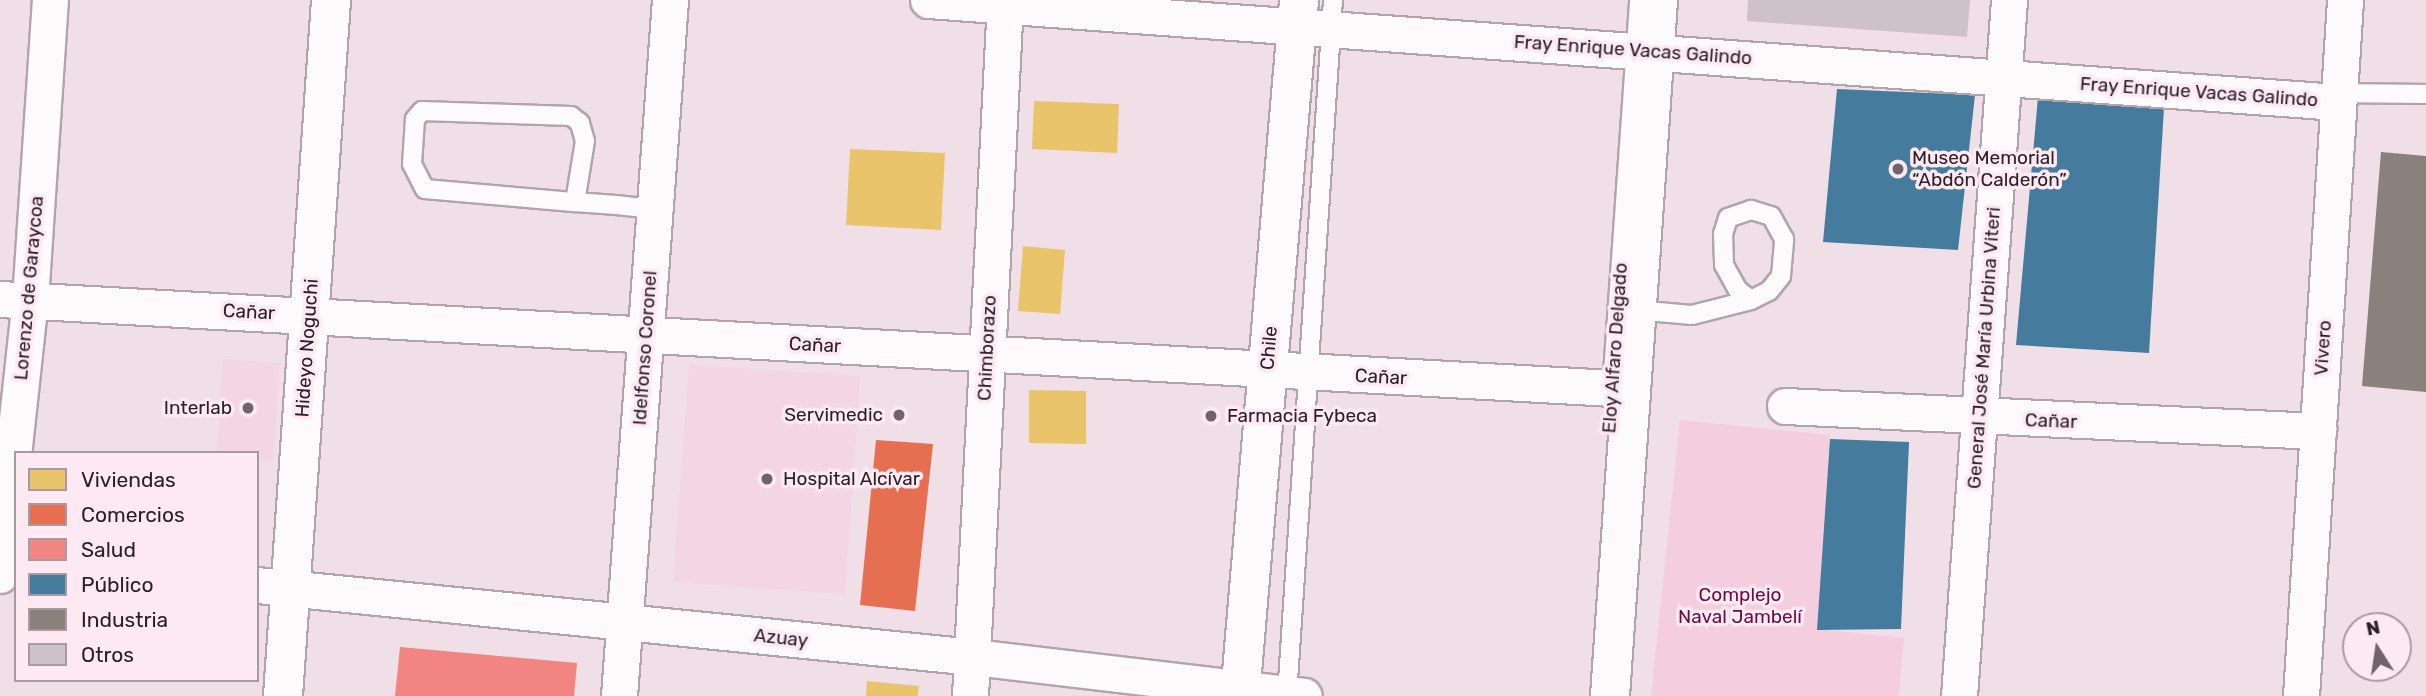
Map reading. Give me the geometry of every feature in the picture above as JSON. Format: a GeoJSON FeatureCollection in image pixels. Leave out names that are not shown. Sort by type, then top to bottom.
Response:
{"type":"FeatureCollection","features":[{"type":"Feature","properties":{"kind":"main road","name":"Hideyo Noguchi"},"geometry":{"type":"LineString","coordinates":[[283,696],[274,586],[309,316],[331,0]]}},
{"type":"Feature","properties":{"kind":"main road","name":"Eloy Alfaro Delgado"},"geometry":{"type":"LineString","coordinates":[[1610,696],[1621,389],[1636,310],[1645,50],[1658,0]]}},
{"type":"Feature","properties":{"kind":"main road","name":"Chile"},"geometry":{"type":"LineString","coordinates":[[1241,692],[1267,371],[1315,14]]}},
{"type":"Feature","properties":{"kind":"street","name":"Lorenzo de Garaycoa"},"geometry":{"type":"LineString","coordinates":[[0,575],[15,300],[50,0]]}},
{"type":"Feature","properties":{"kind":"street","name":"Idelfonso Coronel"},"geometry":{"type":"LineString","coordinates":[[619,696],[670,0]]}},
{"type":"Feature","properties":{"kind":"street","name":"Fray Enrique Vacas Galindo"},"geometry":{"type":"LineString","coordinates":[[928,0],[1315,14],[1645,50],[2003,78],[2339,97]]}},
{"type":"Feature","properties":{"kind":"street","name":"General José María Urbina Viteri"},"geometry":{"type":"LineString","coordinates":[[1959,696],[2008,0]]}},
{"type":"Feature","properties":{"kind":"street","name":"Vivero"},"geometry":{"type":"LineString","coordinates":[[2301,696],[2345,0]]}},
{"type":"Feature","properties":{"kind":"street","name":"Chimborazo"},"geometry":{"type":"LineString","coordinates":[[970,696],[1005,3]]}},
{"type":"Feature","properties":{"kind":"street","name":"Cañar"},"geometry":{"type":"LineString","coordinates":[[15,300],[1309,374],[1621,389]]}},
{"type":"Feature","properties":{"kind":"street","name":"Cañar"},"geometry":{"type":"LineString","coordinates":[[1785,406],[1979,418],[2318,431]]}},
{"type":"Feature","properties":{"kind":"street","name":"Azuay"},"geometry":{"type":"LineString","coordinates":[[274,586],[973,657],[1241,692],[1292,695]]}},
{"type":"Feature","properties":{"kind":"lane","name":"Eloy Alfaro Delgado"},"geometry":{"type":"LineString","coordinates":[[1591,696],[1621,389],[1645,50],[1639,0]]}},
{"type":"Feature","properties":{"kind":"lane"},"geometry":{"type":"LineString","coordinates":[[1292,695],[1309,374],[1315,14]]}},
{"type":"Feature","properties":{"kind":"lane"},"geometry":{"type":"LineString","coordinates":[[2339,97],[2426,94]]}},
{"type":"Feature","properties":{"kind":"lane"},"geometry":{"type":"LineString","coordinates":[[575,202],[585,141],[580,123],[571,116],[422,111],[415,119],[412,164],[425,189],[655,209]]}},
{"type":"Feature","properties":{"kind":"lane"},"geometry":{"type":"LineString","coordinates":[[1636,310],[1692,315],[1751,300],[1769,291],[1781,276],[1784,257],[1779,226],[1771,216],[1751,210],[1728,218],[1723,234],[1724,265],[1738,290],[1751,300]]}},
{"type":"Feature","properties":{"kind":"shaded area","name":"Interlab"},"geometry":{"type":"Polygon","coordinates":[[[223,359],[280,363],[273,461],[259,459],[259,451],[217,451],[223,359]]]}},
{"type":"Feature","properties":{"kind":"shaded area","name":"Hospital Alcívar"},"geometry":{"type":"Polygon","coordinates":[[[689,365],[860,376],[845,594],[673,582],[689,365]]]}},
{"type":"Feature","properties":{"kind":"green space","name":"Complejo Naval Jambelí"},"geometry":{"type":"Polygon","coordinates":[[[1680,420],[1830,435],[1817,629],[1904,638],[1899,696],[1651,696],[1680,420]]]}},
{"type":"Feature","properties":{"kind":"building: Viviendas"},"geometry":{"type":"Polygon","coordinates":[[[1034,101],[1119,104],[1117,153],[1032,149],[1034,101]]]}},
{"type":"Feature","properties":{"kind":"building: Viviendas"},"geometry":{"type":"Polygon","coordinates":[[[850,149],[945,153],[941,230],[846,225],[850,149]]]}},
{"type":"Feature","properties":{"kind":"building: Viviendas"},"geometry":{"type":"Polygon","coordinates":[[[1023,246],[1065,250],[1060,314],[1018,311],[1023,246]]]}},
{"type":"Feature","properties":{"kind":"building: Viviendas"},"geometry":{"type":"Polygon","coordinates":[[[1029,390],[1086,391],[1086,444],[1029,443],[1029,390]]]}},
{"type":"Feature","properties":{"kind":"building: Viviendas"},"geometry":{"type":"Polygon","coordinates":[[[867,681],[919,686],[918,696],[866,696],[867,681]]]}},
{"type":"Feature","properties":{"kind":"building: Comercios"},"geometry":{"type":"Polygon","coordinates":[[[876,440],[933,444],[915,611],[860,605],[876,440]]]}},
{"type":"Feature","properties":{"kind":"building: Salud"},"geometry":{"type":"Polygon","coordinates":[[[400,647],[577,663],[574,696],[395,696],[400,647]]]}},
{"type":"Feature","properties":{"kind":"building: Público","name":"Museo Memorial “Abdón Calderón”"},"geometry":{"type":"Polygon","coordinates":[[[1837,89],[1975,95],[1958,250],[1823,242],[1837,89]]]}},
{"type":"Feature","properties":{"kind":"building: Público"},"geometry":{"type":"Polygon","coordinates":[[[2038,97],[2164,108],[2149,353],[2016,345],[2038,97]]]}},
{"type":"Feature","properties":{"kind":"building: Público"},"geometry":{"type":"Polygon","coordinates":[[[1830,439],[1909,442],[1901,629],[1817,630],[1830,439]]]}},
{"type":"Feature","properties":{"kind":"building: Industria"},"geometry":{"type":"Polygon","coordinates":[[[2381,152],[2426,156],[2426,392],[2362,386],[2381,152]]]}},
{"type":"Feature","properties":{"kind":"building: Otros"},"geometry":{"type":"Polygon","coordinates":[[[1748,0],[1970,0],[1967,37],[1747,21],[1748,0]]]}},
{"type":"Feature","properties":{"kind":"place","name":"Museo Memorial “Abdón Calderón”"},"geometry":{"type":"Point","coordinates":[1898,169]}},
{"type":"Feature","properties":{"kind":"place","name":"Interlab"},"geometry":{"type":"Point","coordinates":[248,408]}},
{"type":"Feature","properties":{"kind":"place","name":"Servimedic"},"geometry":{"type":"Point","coordinates":[899,415]}},
{"type":"Feature","properties":{"kind":"place","name":"Farmacia Fybeca"},"geometry":{"type":"Point","coordinates":[1211,416]}},
{"type":"Feature","properties":{"kind":"place","name":"Hospital Alcívar"},"geometry":{"type":"Point","coordinates":[767,479]}}]}
